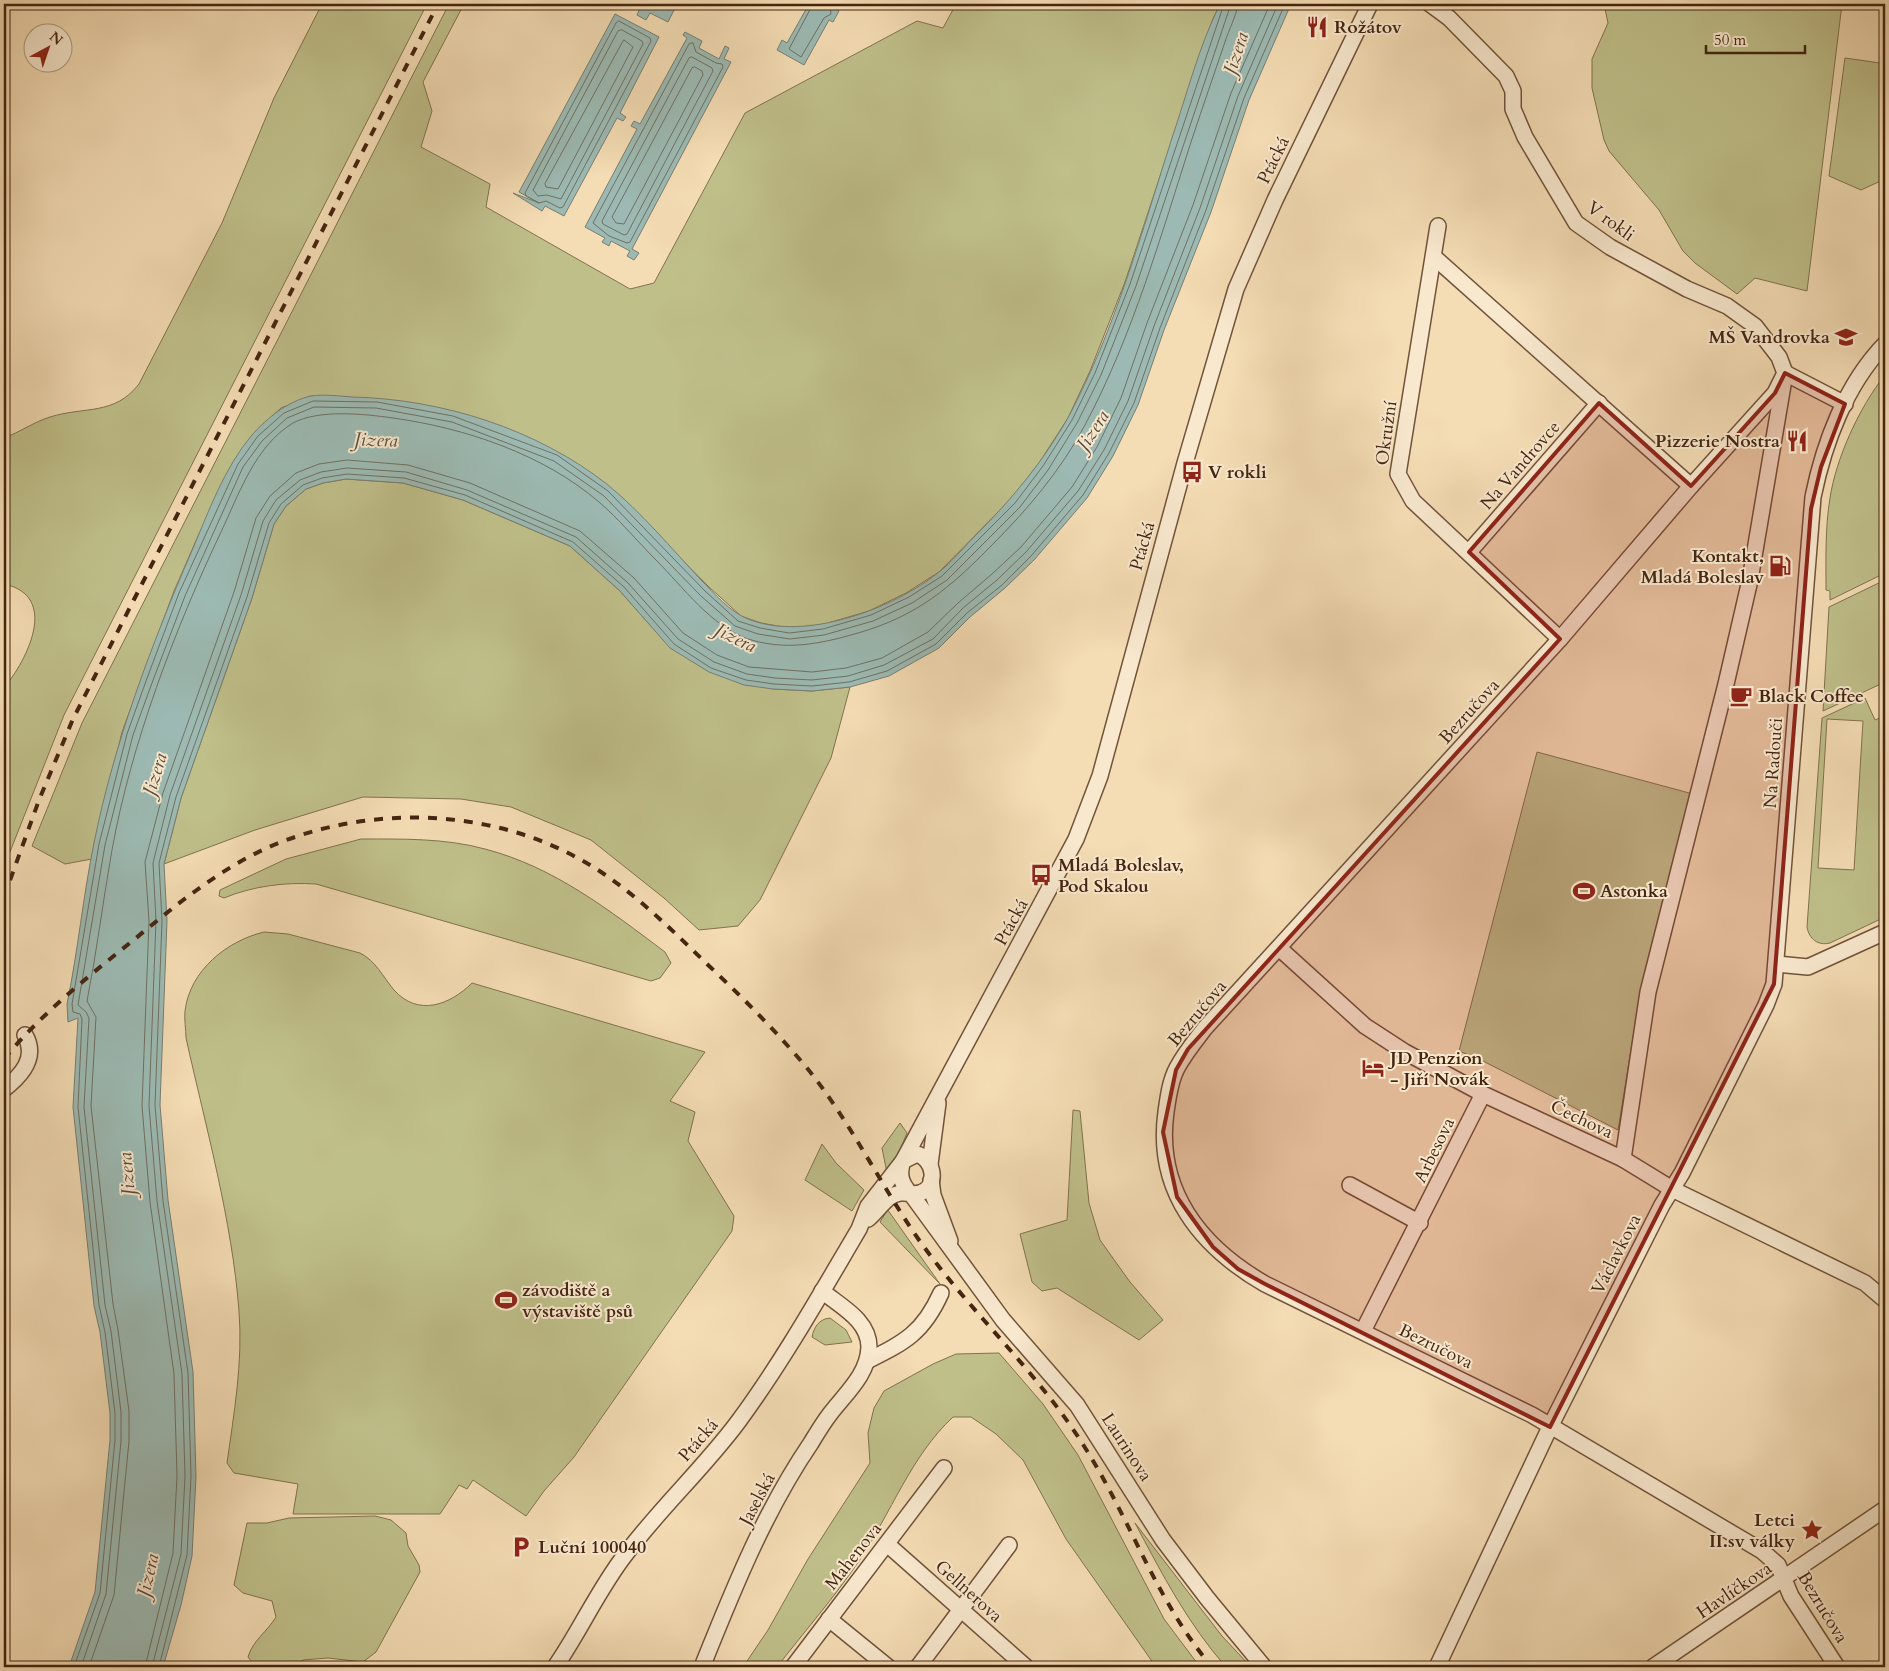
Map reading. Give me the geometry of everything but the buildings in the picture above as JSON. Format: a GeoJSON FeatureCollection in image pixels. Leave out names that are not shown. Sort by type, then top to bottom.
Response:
{"type":"FeatureCollection","features":[{"type":"Feature","properties":{"kind":"street","name":"Ptácká"},"geometry":{"type":"LineString","coordinates":[[859,1230],[890,1197],[908,1191],[901,1180],[900,1170],[903,1161],[939,1091],[1048,895],[1086,816],[1102,768],[1157,563],[1236,289],[1275,200],[1370,4]]}},
{"type":"Feature","properties":{"kind":"street","name":"V rokli"},"geometry":{"type":"LineString","coordinates":[[1430,4],[1448,18],[1506,76],[1513,91],[1513,109],[1525,137],[1576,223],[1610,247],[1670,280],[1727,306],[1756,326],[1779,357],[1785,373]]}},
{"type":"Feature","properties":{"kind":"street","name":"Okružní"},"geometry":{"type":"LineString","coordinates":[[1438,226],[1398,474],[1413,502],[1469,552],[1560,639]]}},
{"type":"Feature","properties":{"kind":"street"},"geometry":{"type":"LineString","coordinates":[[1434,257],[1691,486]]}},
{"type":"Feature","properties":{"kind":"street","name":"Na Radouči"},"geometry":{"type":"LineString","coordinates":[[1777,964],[1811,509],[1821,467],[1844,404],[1863,372],[1885,344]]}},
{"type":"Feature","properties":{"kind":"street"},"geometry":{"type":"LineString","coordinates":[[1623,1159],[1648,992],[1724,694],[1750,580],[1785,373],[1844,404]]}},
{"type":"Feature","properties":{"kind":"street","name":"Bezručova"},"geometry":{"type":"LineString","coordinates":[[1785,373],[1775,393],[1691,486],[1560,639],[1205,1028],[1188,1049],[1176,1070],[1163,1132],[1168,1165],[1177,1197],[1194,1226],[1224,1258],[1238,1269],[1266,1284],[1532,1415],[1762,1552],[1778,1565],[1783,1580],[1837,1667]]}},
{"type":"Feature","properties":{"kind":"street","name":"Na Vandrovce"},"geometry":{"type":"LineString","coordinates":[[1469,552],[1599,403]]}},
{"type":"Feature","properties":{"kind":"street"},"geometry":{"type":"LineString","coordinates":[[1777,964],[1808,967],[1885,932]]}},
{"type":"Feature","properties":{"kind":"street","name":"Čechova"},"geometry":{"type":"LineString","coordinates":[[1279,948],[1365,1026],[1405,1052],[1483,1094],[1623,1159],[1672,1189],[1865,1283],[1885,1300]]}},
{"type":"Feature","properties":{"kind":"street","name":"Václavkova"},"geometry":{"type":"LineString","coordinates":[[1437,1667],[1550,1427],[1766,1005],[1774,984],[1777,964]]}},
{"type":"Feature","properties":{"kind":"street"},"geometry":{"type":"LineString","coordinates":[[4,1089],[18,1078],[26,1067],[30,1050],[25,1035]]}},
{"type":"Feature","properties":{"kind":"street","name":"Ptácká"},"geometry":{"type":"LineString","coordinates":[[930,1164],[939,1091]]}},
{"type":"Feature","properties":{"kind":"street","name":"Arbesova"},"geometry":{"type":"LineString","coordinates":[[1363,1331],[1420,1223],[1483,1094]]}},
{"type":"Feature","properties":{"kind":"street"},"geometry":{"type":"LineString","coordinates":[[903,1161],[917,1154],[930,1164],[932,1170],[931,1180],[922,1192],[908,1191]]}},
{"type":"Feature","properties":{"kind":"street","name":"Ptácká"},"geometry":{"type":"LineString","coordinates":[[555,1667],[599,1592],[625,1554],[738,1422],[773,1372],[859,1230],[868,1206],[903,1161]]}},
{"type":"Feature","properties":{"kind":"street","name":"Laurinova"},"geometry":{"type":"LineString","coordinates":[[931,1180],[933,1195],[954,1252]]}},
{"type":"Feature","properties":{"kind":"street"},"geometry":{"type":"LineString","coordinates":[[1350,1185],[1420,1223]]}},
{"type":"Feature","properties":{"kind":"street","name":"Laurinova"},"geometry":{"type":"LineString","coordinates":[[908,1191],[1003,1320],[1078,1406],[1163,1540],[1207,1598],[1264,1667]]}},
{"type":"Feature","properties":{"kind":"street"},"geometry":{"type":"LineString","coordinates":[[822,1291],[854,1316],[863,1326],[869,1345],[867,1361]]}},
{"type":"Feature","properties":{"kind":"street"},"geometry":{"type":"LineString","coordinates":[[867,1361],[902,1343],[916,1333],[935,1307],[941,1293]]}},
{"type":"Feature","properties":{"kind":"street","name":"Jaselská"},"geometry":{"type":"LineString","coordinates":[[702,1667],[735,1583],[765,1521],[798,1461],[829,1415],[859,1377],[867,1361]]}},
{"type":"Feature","properties":{"kind":"street","name":"Mahenova"},"geometry":{"type":"LineString","coordinates":[[793,1667],[944,1468]]}},
{"type":"Feature","properties":{"kind":"street","name":"Havlíčkova"},"geometry":{"type":"LineString","coordinates":[[1653,1667],[1885,1509]]}},
{"type":"Feature","properties":{"kind":"street","name":"Gellnerova"},"geometry":{"type":"LineString","coordinates":[[887,1544],[1026,1667]]}},
{"type":"Feature","properties":{"kind":"street"},"geometry":{"type":"LineString","coordinates":[[918,1667],[1009,1545]]}},
{"type":"Feature","properties":{"kind":"street"},"geometry":{"type":"LineString","coordinates":[[829,1619],[888,1667]]}},
{"type":"Feature","properties":{"kind":"highlighted area"},"geometry":{"type":"Polygon","coordinates":[[[1785,373],[1845,404],[1821,467],[1811,509],[1774,984],[1550,1427],[1265,1284],[1238,1269],[1213,1247],[1177,1197],[1163,1132],[1176,1070],[1188,1049],[1560,639],[1469,552],[1599,403],[1691,486],[1775,393],[1785,373]]]}},
{"type":"Feature","properties":{"kind":"green space"},"geometry":{"type":"Polygon","coordinates":[[[322,4],[427,4],[64,715],[4,867],[4,688],[22,662],[29,646],[34,630],[35,615],[31,601],[21,591],[4,584],[4,438],[50,417],[109,406],[129,394],[139,384],[222,223],[274,98],[322,4]]]}},
{"type":"Feature","properties":{"kind":"green space"},"geometry":{"type":"Polygon","coordinates":[[[449,4],[464,4],[423,82],[432,111],[421,147],[490,184],[486,207],[630,289],[654,283],[745,113],[917,21],[943,28],[956,4],[1220,4],[1213,19],[1125,282],[1090,371],[1068,418],[1039,463],[1011,499],[939,572],[906,593],[869,611],[821,625],[789,628],[761,623],[741,616],[709,587],[611,488],[312,396],[281,408],[254,433],[199,534],[174,591],[122,732],[92,859],[65,864],[32,846],[82,723],[449,4]]]}},
{"type":"Feature","properties":{"kind":"green space"},"geometry":{"type":"Polygon","coordinates":[[[1604,4],[1842,4],[1807,291],[1755,278],[1737,294],[1695,263],[1683,251],[1659,210],[1609,151],[1604,140],[1592,88],[1592,59],[1608,23],[1604,4]]]}},
{"type":"Feature","properties":{"kind":"green space"},"geometry":{"type":"Polygon","coordinates":[[[1845,58],[1880,63],[1885,60],[1885,179],[1861,190],[1829,176],[1845,58]]]}},
{"type":"Feature","properties":{"kind":"green space"},"geometry":{"type":"Polygon","coordinates":[[[1885,375],[1885,573],[1830,600],[1830,591],[1826,590],[1826,544],[1828,509],[1833,483],[1850,433],[1885,375]]]}},
{"type":"Feature","properties":{"kind":"green space"},"geometry":{"type":"Polygon","coordinates":[[[346,479],[403,483],[463,500],[570,546],[620,591],[649,624],[773,689],[812,691],[850,687],[831,758],[760,900],[738,926],[699,930],[664,898],[591,840],[511,807],[461,799],[363,797],[255,830],[164,864],[181,798],[252,598],[274,524],[286,506],[306,489],[323,483],[346,479]]]}},
{"type":"Feature","properties":{"kind":"green space"},"geometry":{"type":"Polygon","coordinates":[[[1885,580],[1885,682],[1823,711],[1829,607],[1885,580]]]}},
{"type":"Feature","properties":{"kind":"green space"},"geometry":{"type":"Polygon","coordinates":[[[1865,698],[1875,720],[1882,717],[1885,725],[1883,728],[1885,732],[1885,813],[1879,816],[1885,829],[1885,917],[1826,944],[1815,941],[1807,927],[1822,718],[1865,698]],[[1827,719],[1818,868],[1854,870],[1863,721],[1827,719]]]}},
{"type":"Feature","properties":{"kind":"green space","name":"Astonka"},"geometry":{"type":"Polygon","coordinates":[[[1537,752],[1693,794],[1641,988],[1618,1130],[1481,1060],[1459,1051],[1537,752]]]}},
{"type":"Feature","properties":{"kind":"green space"},"geometry":{"type":"Polygon","coordinates":[[[361,839],[423,840],[455,843],[470,845],[510,857],[558,878],[602,906],[665,952],[671,963],[660,978],[651,981],[316,884],[269,886],[246,890],[224,898],[219,896],[220,890],[286,859],[361,839]]]}},
{"type":"Feature","properties":{"kind":"green space","name":"závodiště a výstaviště psů"},"geometry":{"type":"Polygon","coordinates":[[[264,932],[288,934],[360,953],[375,965],[394,990],[403,998],[413,1003],[434,1005],[444,1002],[463,991],[472,983],[705,1052],[670,1101],[695,1112],[688,1141],[734,1216],[732,1231],[574,1457],[544,1491],[526,1516],[473,1480],[467,1489],[459,1485],[440,1514],[293,1514],[298,1484],[234,1473],[227,1463],[240,1349],[236,1277],[210,1140],[186,1038],[185,1014],[188,996],[202,970],[224,950],[237,942],[264,932]]]}},
{"type":"Feature","properties":{"kind":"green space"},"geometry":{"type":"Polygon","coordinates":[[[1073,1110],[1080,1111],[1089,1203],[1100,1240],[1130,1282],[1163,1320],[1139,1340],[1057,1288],[1042,1291],[1032,1282],[1020,1234],[1067,1220],[1073,1110]]]}},
{"type":"Feature","properties":{"kind":"green space"},"geometry":{"type":"Polygon","coordinates":[[[900,1123],[907,1133],[897,1157],[887,1173],[882,1148],[900,1123]]]}},
{"type":"Feature","properties":{"kind":"green space"},"geometry":{"type":"Polygon","coordinates":[[[822,1144],[836,1163],[864,1190],[852,1211],[805,1180],[822,1144]]]}},
{"type":"Feature","properties":{"kind":"green space"},"geometry":{"type":"Polygon","coordinates":[[[885,1206],[940,1284],[880,1222],[885,1214],[882,1211],[885,1206]]]}},
{"type":"Feature","properties":{"kind":"green space"},"geometry":{"type":"Polygon","coordinates":[[[830,1318],[846,1330],[852,1342],[825,1345],[812,1337],[818,1324],[830,1318]]]}},
{"type":"Feature","properties":{"kind":"green space"},"geometry":{"type":"Polygon","coordinates":[[[999,1353],[1043,1404],[1078,1455],[1164,1619],[1200,1667],[1156,1667],[1066,1539],[1023,1460],[996,1434],[971,1417],[953,1417],[938,1432],[913,1467],[859,1561],[777,1667],[743,1667],[768,1630],[808,1559],[870,1463],[868,1433],[874,1408],[884,1391],[933,1364],[956,1354],[999,1353]]]}},
{"type":"Feature","properties":{"kind":"green space"},"geometry":{"type":"Polygon","coordinates":[[[375,1516],[391,1520],[406,1533],[408,1546],[419,1565],[420,1572],[376,1652],[363,1662],[328,1658],[303,1660],[291,1667],[256,1667],[248,1657],[250,1651],[276,1617],[272,1601],[243,1593],[234,1585],[247,1523],[267,1523],[289,1518],[375,1516]]]}},
{"type":"Feature","properties":{"kind":"green space"},"geometry":{"type":"Polygon","coordinates":[[[1135,1523],[1222,1636],[1251,1667],[1226,1667],[1212,1651],[1176,1598],[1135,1523]]]}},
{"type":"Feature","properties":{"kind":"water"},"geometry":{"type":"Polygon","coordinates":[[[633,4],[677,4],[668,22],[650,13],[646,20],[637,15],[640,8],[633,4]]]}},
{"type":"Feature","properties":{"kind":"water"},"geometry":{"type":"Polygon","coordinates":[[[809,4],[831,4],[839,11],[833,22],[829,20],[804,65],[777,50],[782,40],[787,43],[809,4]]]}},
{"type":"Feature","properties":{"kind":"water","name":"Jizera"},"geometry":{"type":"Polygon","coordinates":[[[1220,4],[1291,4],[1249,100],[1211,212],[1164,330],[1138,405],[1113,456],[1087,498],[1034,560],[1005,588],[970,617],[939,648],[889,676],[850,687],[812,691],[744,685],[709,672],[670,648],[620,591],[570,546],[463,500],[403,483],[346,479],[323,483],[306,489],[286,506],[274,524],[252,598],[181,798],[164,864],[167,921],[160,1105],[168,1200],[193,1372],[196,1476],[192,1556],[181,1605],[163,1667],[69,1667],[95,1592],[110,1440],[110,1413],[100,1332],[94,1306],[73,1107],[78,1018],[68,1022],[67,1004],[94,843],[102,806],[123,732],[148,659],[176,588],[217,491],[242,448],[252,435],[278,411],[302,398],[311,396],[331,395],[386,399],[454,411],[520,433],[580,465],[620,496],[717,596],[735,612],[748,619],[771,625],[795,627],[821,624],[848,618],[898,598],[920,586],[944,568],[988,522],[1038,464],[1069,416],[1114,315],[1200,53],[1220,4]]]}},
{"type":"Feature","properties":{"kind":"water"},"geometry":{"type":"Polygon","coordinates":[[[615,14],[659,37],[620,113],[626,117],[623,121],[617,118],[564,216],[545,206],[542,211],[513,193],[539,203],[519,192],[615,14]]]}},
{"type":"Feature","properties":{"kind":"water"},"geometry":{"type":"Polygon","coordinates":[[[685,32],[702,41],[699,48],[719,59],[725,46],[729,48],[724,59],[731,62],[632,249],[639,253],[634,260],[627,256],[630,251],[611,241],[609,246],[602,242],[605,238],[585,227],[637,129],[631,126],[634,121],[640,124],[687,38],[683,35],[685,32]]]}},
{"type":"Feature","properties":{"kind":"railway"},"geometry":{"type":"LineString","coordinates":[[4,897],[39,800],[73,719],[438,4]]}},
{"type":"Feature","properties":{"kind":"railway"},"geometry":{"type":"LineString","coordinates":[[4,1059],[34,1026],[67,995],[167,913],[216,876],[269,847],[310,832],[353,823],[396,818],[440,818],[484,824],[526,835],[566,852],[604,874],[657,917],[746,1002],[783,1041],[823,1088],[919,1240],[960,1292],[1046,1392],[1066,1419],[1100,1473],[1175,1615],[1192,1642],[1212,1667]]}},
{"type":"Feature","properties":{"kind":"place","name":"Rožátov"},"geometry":{"type":"Point","coordinates":[1317,27]}},
{"type":"Feature","properties":{"kind":"place","name":"MŠ Vandrovka"},"geometry":{"type":"Point","coordinates":[1846,337]}},
{"type":"Feature","properties":{"kind":"place","name":"Pizzerie Nostra"},"geometry":{"type":"Point","coordinates":[1797,441]}},
{"type":"Feature","properties":{"kind":"place","name":"V rokli"},"geometry":{"type":"Point","coordinates":[1192,472]}},
{"type":"Feature","properties":{"kind":"place","name":"Kontakt, Mladá Boleslav"},"geometry":{"type":"Point","coordinates":[1780,566]}},
{"type":"Feature","properties":{"kind":"place","name":"Black Coffee"},"geometry":{"type":"Point","coordinates":[1741,696]}},
{"type":"Feature","properties":{"kind":"place","name":"Mladá Boleslav, Pod Skalou"},"geometry":{"type":"Point","coordinates":[1041,875]}},
{"type":"Feature","properties":{"kind":"place","name":"Astonka"},"geometry":{"type":"Point","coordinates":[1584,891]}},
{"type":"Feature","properties":{"kind":"place","name":"JD Penzion - Jiří Novák"},"geometry":{"type":"Point","coordinates":[1373,1068]}},
{"type":"Feature","properties":{"kind":"place","name":"závodiště a výstaviště psů"},"geometry":{"type":"Point","coordinates":[506,1300]}},
{"type":"Feature","properties":{"kind":"place","name":"Letci II.sv války"},"geometry":{"type":"Point","coordinates":[1812,1530]}},
{"type":"Feature","properties":{"kind":"place","name":"Luční 100040"},"geometry":{"type":"Point","coordinates":[521,1547]}}]}
